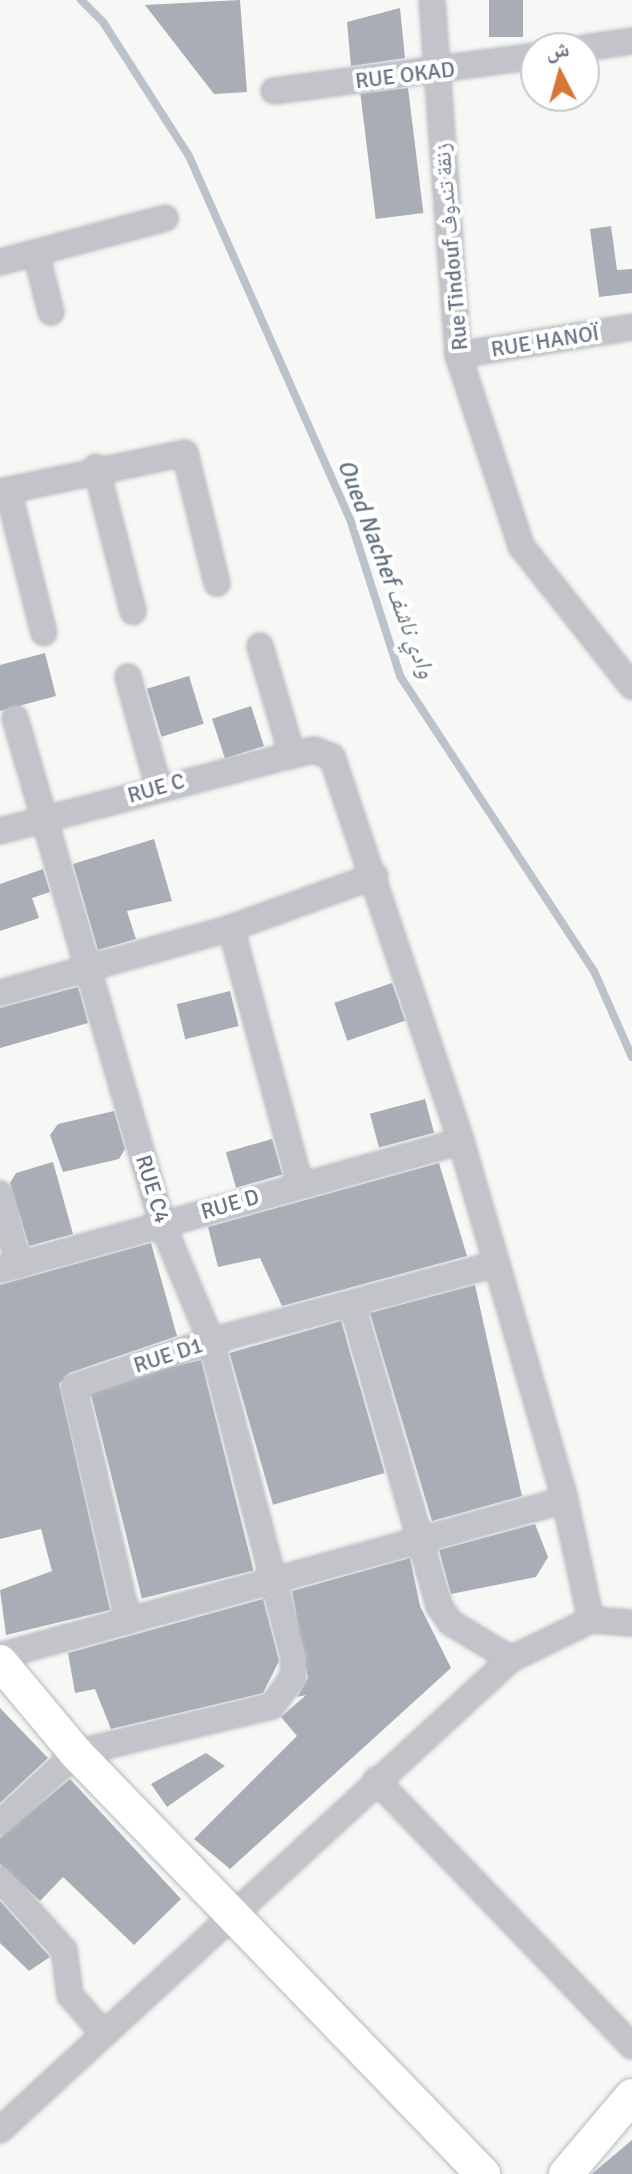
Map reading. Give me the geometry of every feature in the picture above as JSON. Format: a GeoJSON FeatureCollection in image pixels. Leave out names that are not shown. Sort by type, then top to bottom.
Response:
{"type":"FeatureCollection","features":[{"type":"Feature","properties":{"kind":"street","name":"Rue Tindouf زنقة تندوف"},"geometry":{"type":"LineString","coordinates":[[432,0],[458,355],[521,546],[632,686]]}},
{"type":"Feature","properties":{"kind":"street"},"geometry":{"type":"LineString","coordinates":[[600,46],[632,41]]}},
{"type":"Feature","properties":{"kind":"street","name":"RUE OKAD"},"geometry":{"type":"LineString","coordinates":[[274,91],[437,72],[520,59]]}},
{"type":"Feature","properties":{"kind":"street"},"geometry":{"type":"LineString","coordinates":[[0,262],[165,218]]}},
{"type":"Feature","properties":{"kind":"street"},"geometry":{"type":"LineString","coordinates":[[36,253],[51,312]]}},
{"type":"Feature","properties":{"kind":"street","name":"RUE HANOÏ"},"geometry":{"type":"LineString","coordinates":[[458,355],[632,327]]}},
{"type":"Feature","properties":{"kind":"street"},"geometry":{"type":"LineString","coordinates":[[44,633],[4,491],[173,450],[188,456],[217,583]]}},
{"type":"Feature","properties":{"kind":"street"},"geometry":{"type":"LineString","coordinates":[[96,467],[133,611]]}},
{"type":"Feature","properties":{"kind":"street"},"geometry":{"type":"LineString","coordinates":[[260,646],[303,752],[332,757],[375,876],[461,1141],[565,1500],[591,1620]]}},
{"type":"Feature","properties":{"kind":"street"},"geometry":{"type":"LineString","coordinates":[[128,677],[158,785]]}},
{"type":"Feature","properties":{"kind":"street","name":"RUE C4"},"geometry":{"type":"LineString","coordinates":[[15,718],[41,820],[90,967],[162,1223],[211,1341],[294,1659],[285,1691],[256,1713],[76,1753]]}},
{"type":"Feature","properties":{"kind":"street","name":"RUE C"},"geometry":{"type":"LineString","coordinates":[[0,831],[158,785],[303,752]]}},
{"type":"Feature","properties":{"kind":"street"},"geometry":{"type":"LineString","coordinates":[[0,993],[231,928],[375,876]]}},
{"type":"Feature","properties":{"kind":"street"},"geometry":{"type":"LineString","coordinates":[[231,928],[300,1184]]}},
{"type":"Feature","properties":{"kind":"street","name":"RUE D"},"geometry":{"type":"LineString","coordinates":[[10,1268],[461,1141]]}},
{"type":"Feature","properties":{"kind":"street"},"geometry":{"type":"LineString","coordinates":[[0,1194],[10,1268]]}},
{"type":"Feature","properties":{"kind":"street","name":"RUE D1"},"geometry":{"type":"LineString","coordinates":[[128,1621],[72,1393],[79,1383],[211,1341],[496,1264]]}},
{"type":"Feature","properties":{"kind":"street"},"geometry":{"type":"LineString","coordinates":[[352,1304],[420,1540],[451,1623],[511,1659]]}},
{"type":"Feature","properties":{"kind":"street"},"geometry":{"type":"LineString","coordinates":[[0,1656],[565,1500]]}},
{"type":"Feature","properties":{"kind":"street"},"geometry":{"type":"LineString","coordinates":[[0,2130],[376,1780],[511,1659],[591,1620],[632,1623]]}},
{"type":"Feature","properties":{"kind":"street"},"geometry":{"type":"LineString","coordinates":[[0,1662],[76,1753],[483,2174]]}},
{"type":"Feature","properties":{"kind":"street"},"geometry":{"type":"LineString","coordinates":[[0,1823],[76,1753]]}},
{"type":"Feature","properties":{"kind":"street"},"geometry":{"type":"LineString","coordinates":[[376,1780],[632,2046]]}},
{"type":"Feature","properties":{"kind":"street"},"geometry":{"type":"LineString","coordinates":[[0,1879],[64,1950],[70,1995],[103,2033]]}},
{"type":"Feature","properties":{"kind":"street"},"geometry":{"type":"LineString","coordinates":[[566,2174],[632,2096]]}},
{"type":"Feature","properties":{"kind":"building"},"geometry":{"type":"Polygon","coordinates":[[[240,0],[247,92],[214,94],[145,5],[240,0]]]}},
{"type":"Feature","properties":{"kind":"building"},"geometry":{"type":"Polygon","coordinates":[[[489,0],[523,0],[523,32],[520,32],[520,37],[489,37],[489,0]]]}},
{"type":"Feature","properties":{"kind":"building"},"geometry":{"type":"Polygon","coordinates":[[[400,8],[405,58],[351,66],[347,22],[400,8]]]}},
{"type":"Feature","properties":{"kind":"building"},"geometry":{"type":"Polygon","coordinates":[[[408,88],[423,213],[376,219],[360,94],[408,88]]]}},
{"type":"Feature","properties":{"kind":"building"},"geometry":{"type":"Polygon","coordinates":[[[611,226],[617,270],[632,269],[632,293],[599,297],[590,229],[611,226]]]}},
{"type":"Feature","properties":{"kind":"building"},"geometry":{"type":"Polygon","coordinates":[[[45,653],[56,696],[0,711],[0,665],[45,653]]]}},
{"type":"Feature","properties":{"kind":"building"},"geometry":{"type":"Polygon","coordinates":[[[189,676],[204,724],[162,737],[147,689],[189,676]]]}},
{"type":"Feature","properties":{"kind":"building"},"geometry":{"type":"Polygon","coordinates":[[[251,706],[264,746],[225,759],[212,719],[251,706]]]}},
{"type":"Feature","properties":{"kind":"building"},"geometry":{"type":"Polygon","coordinates":[[[154,839],[172,901],[127,911],[136,939],[98,950],[73,864],[154,839]]]}},
{"type":"Feature","properties":{"kind":"building"},"geometry":{"type":"Polygon","coordinates":[[[43,869],[50,892],[32,898],[39,918],[0,931],[0,884],[43,869]]]}},
{"type":"Feature","properties":{"kind":"building"},"geometry":{"type":"Polygon","coordinates":[[[392,983],[405,1021],[347,1041],[334,1003],[392,983]]]}},
{"type":"Feature","properties":{"kind":"building"},"geometry":{"type":"Polygon","coordinates":[[[78,987],[88,1023],[0,1048],[0,1008],[78,987]]]}},
{"type":"Feature","properties":{"kind":"building"},"geometry":{"type":"Polygon","coordinates":[[[230,991],[239,1026],[185,1039],[177,1004],[230,991]]]}},
{"type":"Feature","properties":{"kind":"building"},"geometry":{"type":"Polygon","coordinates":[[[425,1099],[434,1133],[379,1148],[370,1114],[425,1099]]]}},
{"type":"Feature","properties":{"kind":"building"},"geometry":{"type":"Polygon","coordinates":[[[114,1111],[125,1149],[119,1159],[63,1172],[50,1135],[58,1124],[114,1111]]]}},
{"type":"Feature","properties":{"kind":"building"},"geometry":{"type":"Polygon","coordinates":[[[272,1139],[282,1175],[236,1188],[226,1152],[272,1139]]]}},
{"type":"Feature","properties":{"kind":"building"},"geometry":{"type":"Polygon","coordinates":[[[53,1162],[73,1234],[29,1246],[10,1183],[16,1173],[53,1162]]]}},
{"type":"Feature","properties":{"kind":"building"},"geometry":{"type":"Polygon","coordinates":[[[439,1163],[467,1256],[282,1306],[260,1258],[218,1267],[208,1227],[439,1163]]]}},
{"type":"Feature","properties":{"kind":"building"},"geometry":{"type":"Polygon","coordinates":[[[151,1243],[177,1336],[69,1373],[59,1384],[110,1610],[6,1635],[0,1590],[52,1571],[41,1529],[0,1539],[0,1285],[151,1243]]]}},
{"type":"Feature","properties":{"kind":"building"},"geometry":{"type":"Polygon","coordinates":[[[475,1285],[522,1496],[432,1521],[370,1313],[475,1285]]]}},
{"type":"Feature","properties":{"kind":"building"},"geometry":{"type":"Polygon","coordinates":[[[341,1321],[385,1473],[273,1505],[229,1353],[341,1321]]]}},
{"type":"Feature","properties":{"kind":"building"},"geometry":{"type":"Polygon","coordinates":[[[201,1360],[253,1571],[142,1598],[89,1388],[201,1360]]]}},
{"type":"Feature","properties":{"kind":"building"},"geometry":{"type":"Polygon","coordinates":[[[535,1524],[548,1557],[536,1577],[451,1594],[439,1550],[535,1524]]]}},
{"type":"Feature","properties":{"kind":"building"},"geometry":{"type":"Polygon","coordinates":[[[410,1558],[420,1606],[451,1668],[230,1869],[194,1839],[297,1736],[281,1717],[306,1695],[297,1697],[308,1678],[292,1591],[410,1558]]]}},
{"type":"Feature","properties":{"kind":"building"},"geometry":{"type":"Polygon","coordinates":[[[263,1599],[279,1661],[263,1693],[111,1729],[95,1689],[75,1693],[68,1653],[263,1599]]]}},
{"type":"Feature","properties":{"kind":"building"},"geometry":{"type":"Polygon","coordinates":[[[0,1708],[48,1758],[0,1803],[0,1708]]]}},
{"type":"Feature","properties":{"kind":"building"},"geometry":{"type":"Polygon","coordinates":[[[206,1753],[225,1766],[167,1807],[151,1784],[206,1753]]]}},
{"type":"Feature","properties":{"kind":"building"},"geometry":{"type":"Polygon","coordinates":[[[70,1779],[181,1899],[134,1945],[63,1877],[40,1901],[0,1864],[0,1838],[70,1779]]]}},
{"type":"Feature","properties":{"kind":"building"},"geometry":{"type":"Polygon","coordinates":[[[0,1901],[50,1957],[29,1971],[0,1943],[0,1901]]]}},
{"type":"Feature","properties":{"kind":"building"},"geometry":{"type":"Polygon","coordinates":[[[632,2140],[632,2174],[592,2174],[594,2172],[632,2140]]]}},
{"type":"Feature","properties":{"kind":"waterway","name":"Oued Nachef وادي ناشف"},"geometry":{"type":"LineString","coordinates":[[81,0],[103,22],[189,156],[351,522],[400,676],[594,971],[632,1057]]}}]}
